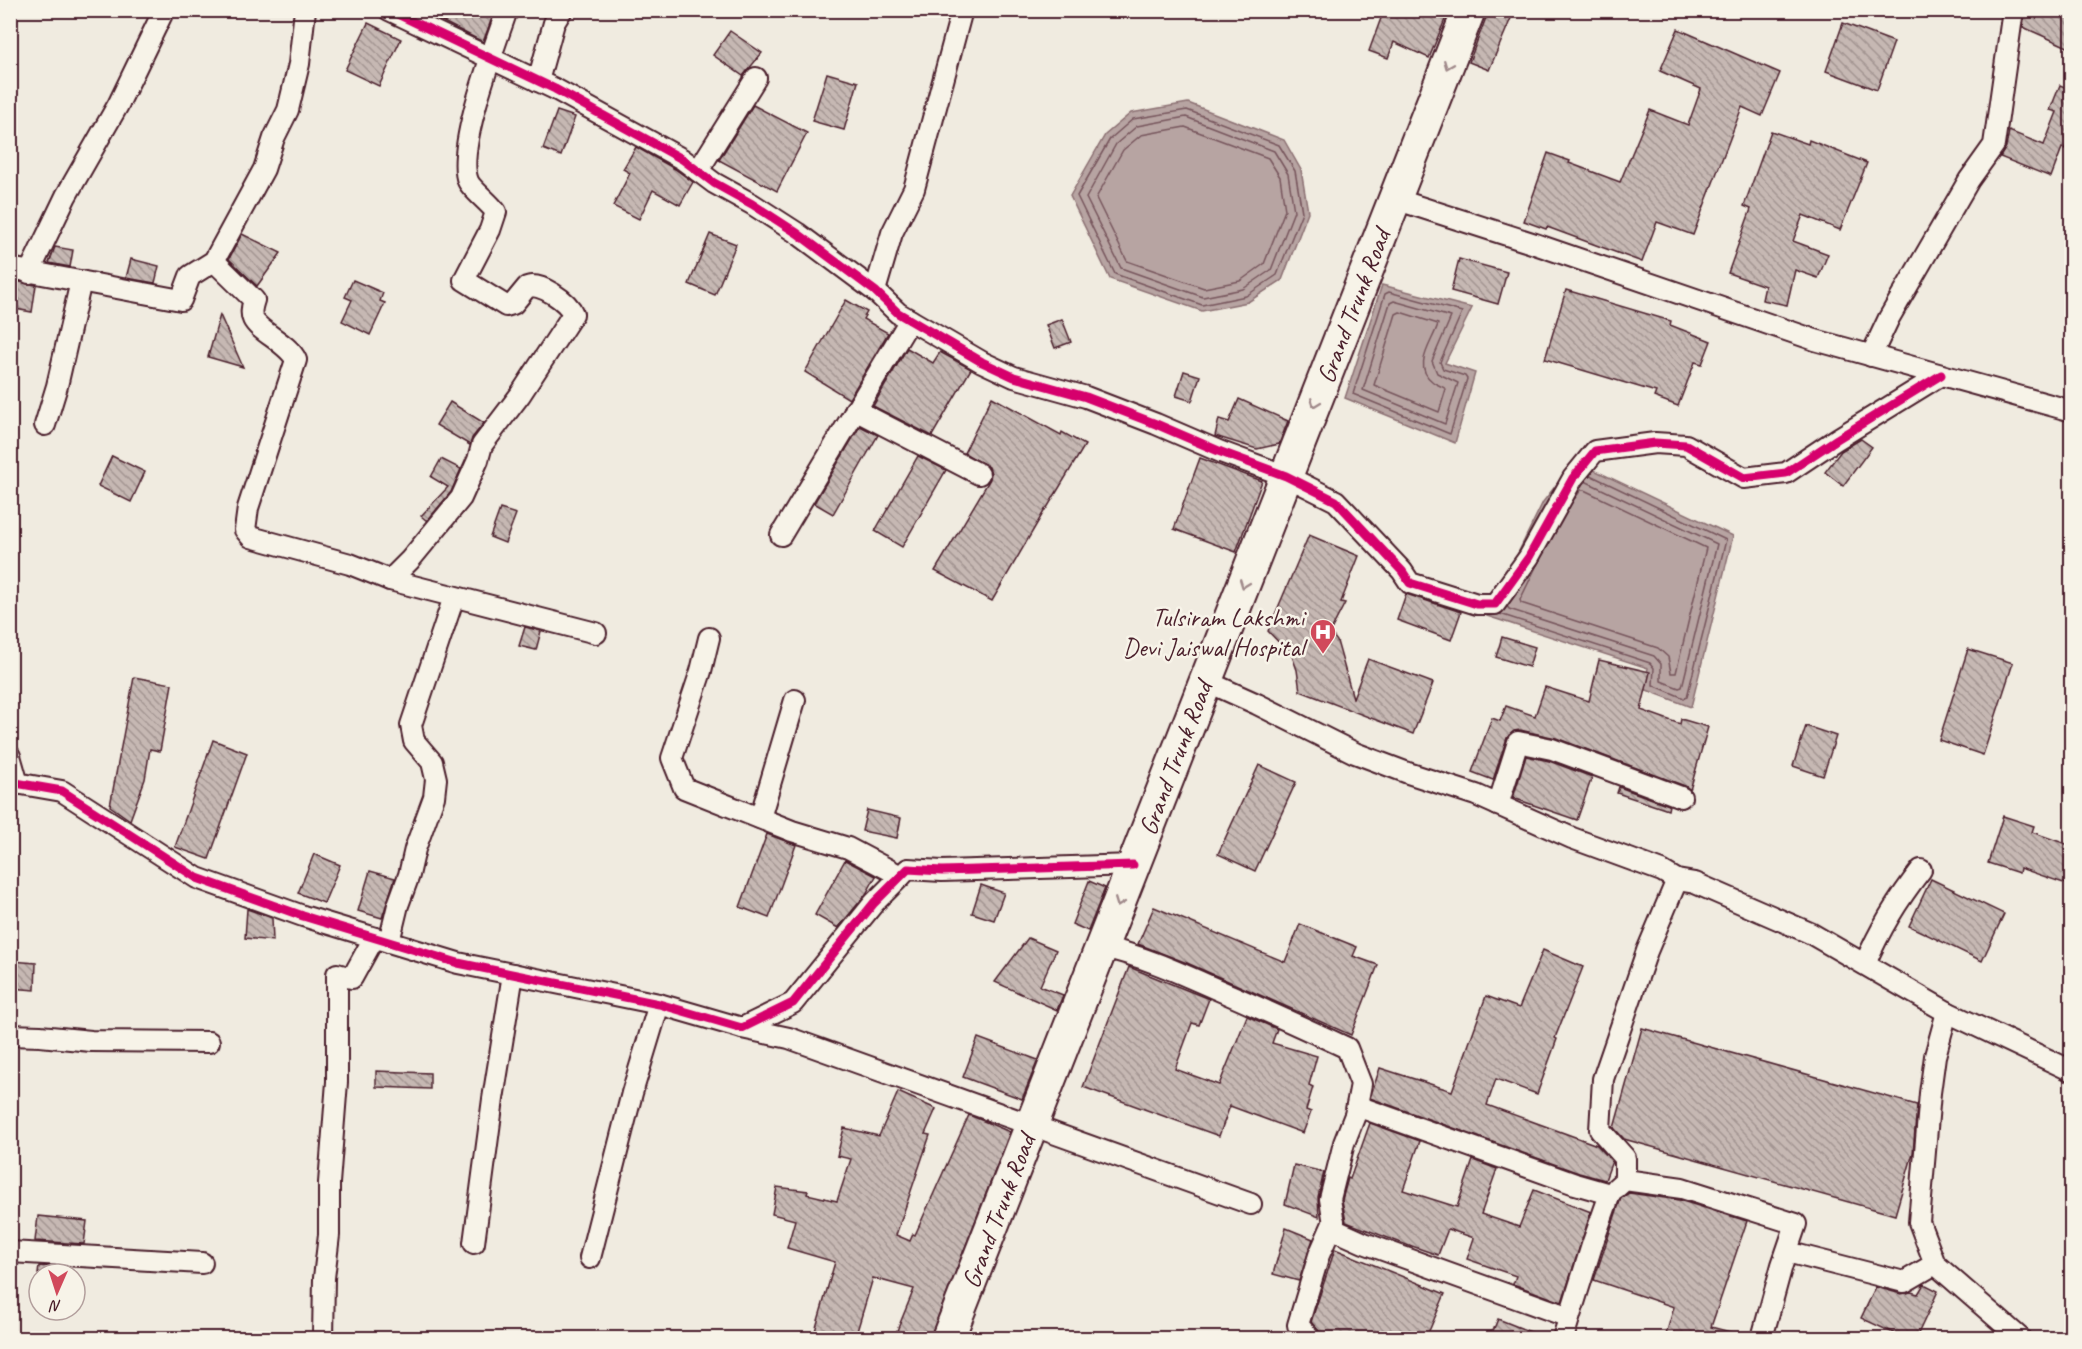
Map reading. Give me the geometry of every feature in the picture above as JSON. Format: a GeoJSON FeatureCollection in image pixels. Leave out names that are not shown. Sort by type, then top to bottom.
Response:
{"type":"FeatureCollection","features":[{"type":"Feature","properties":{"kind":"main road","name":"Grand Trunk Road"},"geometry":{"type":"LineString","coordinates":[[948,1338],[1469,10]]}},
{"type":"Feature","properties":{"kind":"street"},"geometry":{"type":"LineString","coordinates":[[164,10],[118,105],[20,271],[181,300],[190,276],[214,261],[264,169],[274,138],[288,110],[298,64],[305,10]]}},
{"type":"Feature","properties":{"kind":"street"},"geometry":{"type":"LineString","coordinates":[[389,10],[538,81],[682,159],[714,183],[752,204],[796,233],[874,291],[898,313],[982,362],[1014,377],[1086,397],[1286,476],[1336,501],[1402,571],[1410,583],[1477,604],[1495,603],[1529,557],[1573,478],[1594,452],[1655,443],[1686,445],[1744,478],[1786,473],[1941,375]]}},
{"type":"Feature","properties":{"kind":"street"},"geometry":{"type":"LineString","coordinates":[[390,580],[410,560],[461,498],[478,460],[482,445],[520,395],[573,314],[564,301],[535,286],[527,287],[513,304],[506,306],[464,280],[490,230],[496,212],[468,182],[465,151],[507,10]]}},
{"type":"Feature","properties":{"kind":"street"},"geometry":{"type":"LineString","coordinates":[[538,81],[554,23],[562,10]]}},
{"type":"Feature","properties":{"kind":"street"},"geometry":{"type":"LineString","coordinates":[[874,291],[892,233],[914,189],[962,10]]}},
{"type":"Feature","properties":{"kind":"street"},"geometry":{"type":"LineString","coordinates":[[1871,356],[1889,318],[1969,180],[1994,145],[2013,10]]}},
{"type":"Feature","properties":{"kind":"street"},"geometry":{"type":"LineString","coordinates":[[698,171],[756,78]]}},
{"type":"Feature","properties":{"kind":"street"},"geometry":{"type":"LineString","coordinates":[[1395,199],[1535,244],[1815,340],[2072,411]]}},
{"type":"Feature","properties":{"kind":"street"},"geometry":{"type":"LineString","coordinates":[[214,261],[254,300],[251,311],[254,321],[292,352],[296,360],[248,507],[245,531],[251,537],[350,564],[390,580],[596,633]]}},
{"type":"Feature","properties":{"kind":"street"},"geometry":{"type":"LineString","coordinates":[[45,425],[59,377],[81,281]]}},
{"type":"Feature","properties":{"kind":"street"},"geometry":{"type":"LineString","coordinates":[[781,535],[910,320]]}},
{"type":"Feature","properties":{"kind":"street"},"geometry":{"type":"LineString","coordinates":[[855,410],[979,474]]}},
{"type":"Feature","properties":{"kind":"street"},"geometry":{"type":"LineString","coordinates":[[323,1338],[324,1278],[329,1234],[329,1184],[337,1082],[337,974],[351,978],[382,940],[409,875],[415,849],[434,797],[436,779],[432,762],[414,741],[411,725],[454,597]]}},
{"type":"Feature","properties":{"kind":"street"},"geometry":{"type":"LineString","coordinates":[[709,638],[701,671],[672,758],[684,788],[792,831],[848,848],[901,876]]}},
{"type":"Feature","properties":{"kind":"street"},"geometry":{"type":"LineString","coordinates":[[1206,681],[1355,753],[1476,795],[1572,838],[1662,871],[1677,880],[1695,884],[1810,933],[1947,1012],[2072,1071]]}},
{"type":"Feature","properties":{"kind":"street"},"geometry":{"type":"LineString","coordinates":[[760,818],[795,700]]}},
{"type":"Feature","properties":{"kind":"street"},"geometry":{"type":"LineString","coordinates":[[1498,805],[1518,742],[1552,749],[1681,797]]}},
{"type":"Feature","properties":{"kind":"street"},"geometry":{"type":"LineString","coordinates":[[10,756],[14,783],[62,791],[197,878],[303,916],[458,963],[659,1004],[742,1028],[789,1038],[1251,1204]]}},
{"type":"Feature","properties":{"kind":"street"},"geometry":{"type":"LineString","coordinates":[[742,1028],[793,1003],[874,903],[908,869],[974,870],[1133,866]]}},
{"type":"Feature","properties":{"kind":"street"},"geometry":{"type":"LineString","coordinates":[[1865,963],[1904,892],[1921,870]]}},
{"type":"Feature","properties":{"kind":"street"},"geometry":{"type":"LineString","coordinates":[[1563,1338],[1610,1194],[1625,1180],[1626,1158],[1600,1130],[1604,1079],[1647,951],[1677,880]]}},
{"type":"Feature","properties":{"kind":"street"},"geometry":{"type":"LineString","coordinates":[[1102,947],[1134,954],[1166,966],[1347,1048],[1361,1084],[1357,1106],[1344,1143],[1330,1199],[1335,1230],[1364,1243],[1569,1317]]}},
{"type":"Feature","properties":{"kind":"street"},"geometry":{"type":"LineString","coordinates":[[474,1243],[493,1099],[513,974]]}},
{"type":"Feature","properties":{"kind":"street"},"geometry":{"type":"LineString","coordinates":[[590,1258],[632,1093],[659,1004]]}},
{"type":"Feature","properties":{"kind":"street"},"geometry":{"type":"LineString","coordinates":[[1947,1012],[1935,1056],[1929,1093],[1919,1222],[1935,1264],[2020,1338]]}},
{"type":"Feature","properties":{"kind":"street"},"geometry":{"type":"LineString","coordinates":[[10,1035],[91,1041],[209,1042]]}},
{"type":"Feature","properties":{"kind":"street"},"geometry":{"type":"LineString","coordinates":[[1357,1106],[1575,1184],[1610,1194]]}},
{"type":"Feature","properties":{"kind":"street"},"geometry":{"type":"LineString","coordinates":[[1625,1180],[1682,1188],[1796,1224],[1762,1338]]}},
{"type":"Feature","properties":{"kind":"street"},"geometry":{"type":"LineString","coordinates":[[1310,1338],[1298,1326],[1319,1255],[1334,1221]]}},
{"type":"Feature","properties":{"kind":"street"},"geometry":{"type":"LineString","coordinates":[[10,1252],[202,1263]]}},
{"type":"Feature","properties":{"kind":"street"},"geometry":{"type":"LineString","coordinates":[[1787,1252],[1904,1282],[1935,1264]]}},
{"type":"Feature","properties":{"kind":"water"},"geometry":{"type":"Polygon","coordinates":[[[1188,103],[1284,140],[1301,170],[1308,212],[1282,280],[1248,302],[1202,311],[1110,279],[1070,196],[1105,135],[1131,113],[1188,103]]]}},
{"type":"Feature","properties":{"kind":"water"},"geometry":{"type":"Polygon","coordinates":[[[1382,285],[1472,308],[1445,363],[1475,373],[1455,443],[1345,398],[1382,285]]]}},
{"type":"Feature","properties":{"kind":"water"},"geometry":{"type":"Polygon","coordinates":[[[1575,461],[1733,536],[1691,707],[1644,689],[1648,668],[1487,616],[1543,502],[1575,461]]]}},
{"type":"Feature","properties":{"kind":"building"},"geometry":{"type":"Polygon","coordinates":[[[420,10],[479,10],[492,18],[483,42],[420,10]]]}},
{"type":"Feature","properties":{"kind":"building"},"geometry":{"type":"Polygon","coordinates":[[[1384,10],[1449,10],[1429,58],[1394,42],[1388,58],[1369,51],[1384,10]]]}},
{"type":"Feature","properties":{"kind":"building"},"geometry":{"type":"Polygon","coordinates":[[[1489,10],[1499,10],[1512,16],[1489,70],[1469,62],[1489,10]]]}},
{"type":"Feature","properties":{"kind":"building"},"geometry":{"type":"Polygon","coordinates":[[[2025,10],[2062,10],[2072,14],[2072,49],[2023,27],[2025,10]]]}},
{"type":"Feature","properties":{"kind":"building"},"geometry":{"type":"Polygon","coordinates":[[[368,23],[401,39],[379,86],[345,70],[368,23]]]}},
{"type":"Feature","properties":{"kind":"building"},"geometry":{"type":"Polygon","coordinates":[[[1843,23],[1894,42],[1877,90],[1826,71],[1843,23]]]}},
{"type":"Feature","properties":{"kind":"building"},"geometry":{"type":"Polygon","coordinates":[[[1678,29],[1780,73],[1762,116],[1742,107],[1693,235],[1657,222],[1642,262],[1547,227],[1546,229],[1524,221],[1548,153],[1620,182],[1650,110],[1688,125],[1701,89],[1660,71],[1678,29]]]}},
{"type":"Feature","properties":{"kind":"building"},"geometry":{"type":"Polygon","coordinates":[[[730,31],[762,53],[743,76],[713,55],[730,31]]]}},
{"type":"Feature","properties":{"kind":"building"},"geometry":{"type":"Polygon","coordinates":[[[827,73],[858,82],[844,130],[812,121],[827,73]]]}},
{"type":"Feature","properties":{"kind":"building"},"geometry":{"type":"Polygon","coordinates":[[[2071,78],[2072,132],[2065,149],[2062,148],[2051,177],[2000,157],[2006,147],[2009,131],[2044,145],[2057,112],[2050,110],[2060,85],[2067,88],[2071,78]]]}},
{"type":"Feature","properties":{"kind":"building"},"geometry":{"type":"Polygon","coordinates":[[[753,105],[807,133],[777,191],[719,160],[753,105]]]}},
{"type":"Feature","properties":{"kind":"building"},"geometry":{"type":"Polygon","coordinates":[[[557,111],[575,117],[561,156],[543,149],[557,111]]]}},
{"type":"Feature","properties":{"kind":"building"},"geometry":{"type":"Polygon","coordinates":[[[1771,131],[1808,144],[1809,140],[1867,163],[1840,230],[1803,215],[1793,241],[1828,254],[1818,278],[1795,270],[1787,305],[1762,300],[1765,286],[1728,273],[1751,209],[1744,206],[1771,131]]]}},
{"type":"Feature","properties":{"kind":"building"},"geometry":{"type":"Polygon","coordinates":[[[636,147],[693,182],[680,205],[653,190],[639,219],[613,206],[630,173],[623,169],[636,147]]]}},
{"type":"Feature","properties":{"kind":"building"},"geometry":{"type":"Polygon","coordinates":[[[242,234],[281,253],[257,286],[229,259],[242,234]]]}},
{"type":"Feature","properties":{"kind":"building"},"geometry":{"type":"Polygon","coordinates":[[[710,234],[736,244],[715,295],[689,284],[710,234]]]}},
{"type":"Feature","properties":{"kind":"building"},"geometry":{"type":"Polygon","coordinates":[[[55,247],[73,250],[70,267],[49,263],[55,247]]]}},
{"type":"Feature","properties":{"kind":"building"},"geometry":{"type":"Polygon","coordinates":[[[131,259],[159,266],[155,283],[126,278],[131,259]]]}},
{"type":"Feature","properties":{"kind":"building"},"geometry":{"type":"Polygon","coordinates":[[[1459,259],[1507,272],[1498,304],[1451,291],[1459,259]]]}},
{"type":"Feature","properties":{"kind":"building"},"geometry":{"type":"Polygon","coordinates":[[[10,280],[36,285],[32,312],[10,308],[10,280]]]}},
{"type":"Feature","properties":{"kind":"building"},"geometry":{"type":"Polygon","coordinates":[[[353,280],[383,293],[380,301],[385,303],[370,335],[342,321],[352,300],[345,297],[353,280]]]}},
{"type":"Feature","properties":{"kind":"building"},"geometry":{"type":"Polygon","coordinates":[[[1566,290],[1671,321],[1670,325],[1711,341],[1702,364],[1695,362],[1678,406],[1654,397],[1656,392],[1545,359],[1566,290]]]}},
{"type":"Feature","properties":{"kind":"building"},"geometry":{"type":"Polygon","coordinates":[[[846,300],[867,312],[863,319],[888,333],[849,399],[805,372],[846,300]]]}},
{"type":"Feature","properties":{"kind":"building"},"geometry":{"type":"Polygon","coordinates":[[[220,315],[243,367],[208,357],[220,315]]]}},
{"type":"Feature","properties":{"kind":"building"},"geometry":{"type":"Polygon","coordinates":[[[1062,319],[1071,342],[1055,348],[1046,325],[1062,319]]]}},
{"type":"Feature","properties":{"kind":"building"},"geometry":{"type":"Polygon","coordinates":[[[907,348],[933,363],[940,352],[971,369],[932,436],[873,406],[907,348]]]}},
{"type":"Feature","properties":{"kind":"building"},"geometry":{"type":"Polygon","coordinates":[[[1184,371],[1200,376],[1192,401],[1176,396],[1184,371]]]}},
{"type":"Feature","properties":{"kind":"building"},"geometry":{"type":"Polygon","coordinates":[[[992,397],[1061,435],[1062,432],[1085,445],[992,601],[935,571],[990,479],[989,467],[964,453],[992,397]]]}},
{"type":"Feature","properties":{"kind":"building"},"geometry":{"type":"Polygon","coordinates":[[[1239,399],[1288,421],[1279,444],[1257,449],[1215,436],[1219,419],[1229,422],[1239,399]]]}},
{"type":"Feature","properties":{"kind":"building"},"geometry":{"type":"Polygon","coordinates":[[[450,402],[484,423],[472,438],[470,445],[436,425],[450,402]]]}},
{"type":"Feature","properties":{"kind":"building"},"geometry":{"type":"Polygon","coordinates":[[[860,426],[878,435],[833,514],[814,503],[860,426]]]}},
{"type":"Feature","properties":{"kind":"building"},"geometry":{"type":"Polygon","coordinates":[[[1861,439],[1872,447],[1843,486],[1825,472],[1841,451],[1861,439]]]}},
{"type":"Feature","properties":{"kind":"building"},"geometry":{"type":"Polygon","coordinates":[[[112,456],[145,472],[131,502],[98,486],[112,456]]]}},
{"type":"Feature","properties":{"kind":"building"},"geometry":{"type":"Polygon","coordinates":[[[918,456],[946,470],[902,547],[875,531],[918,456]]]}},
{"type":"Feature","properties":{"kind":"building"},"geometry":{"type":"Polygon","coordinates":[[[1200,458],[1262,481],[1236,552],[1174,529],[1200,458]]]}},
{"type":"Feature","properties":{"kind":"building"},"geometry":{"type":"Polygon","coordinates":[[[441,459],[461,469],[451,492],[427,521],[421,516],[448,487],[431,477],[441,459]]]}},
{"type":"Feature","properties":{"kind":"building"},"geometry":{"type":"Polygon","coordinates":[[[500,509],[516,514],[505,543],[490,537],[500,509]]]}},
{"type":"Feature","properties":{"kind":"building"},"geometry":{"type":"Polygon","coordinates":[[[1309,535],[1359,556],[1341,602],[1345,603],[1330,632],[1337,641],[1353,698],[1368,659],[1433,683],[1413,734],[1300,691],[1292,656],[1268,631],[1309,535]]]}},
{"type":"Feature","properties":{"kind":"building"},"geometry":{"type":"Polygon","coordinates":[[[1406,594],[1461,612],[1451,640],[1397,620],[1406,594]]]}},
{"type":"Feature","properties":{"kind":"building"},"geometry":{"type":"Polygon","coordinates":[[[525,627],[541,631],[536,650],[519,646],[525,627]]]}},
{"type":"Feature","properties":{"kind":"building"},"geometry":{"type":"Polygon","coordinates":[[[1502,637],[1535,647],[1529,667],[1496,657],[1502,637]]]}},
{"type":"Feature","properties":{"kind":"building"},"geometry":{"type":"Polygon","coordinates":[[[1968,649],[2013,663],[1983,755],[1939,740],[1968,649]]]}},
{"type":"Feature","properties":{"kind":"building"},"geometry":{"type":"Polygon","coordinates":[[[1599,660],[1650,672],[1641,710],[1680,724],[1681,719],[1708,727],[1690,790],[1685,786],[1556,738],[1520,730],[1514,731],[1507,738],[1493,780],[1472,772],[1492,718],[1500,721],[1506,706],[1535,716],[1545,687],[1589,701],[1599,660]]]}},
{"type":"Feature","properties":{"kind":"building"},"geometry":{"type":"Polygon","coordinates":[[[134,677],[172,684],[160,751],[150,749],[145,779],[130,820],[110,806],[134,677]]]}},
{"type":"Feature","properties":{"kind":"building"},"geometry":{"type":"Polygon","coordinates":[[[1806,726],[1836,736],[1823,776],[1793,766],[1806,726]]]}},
{"type":"Feature","properties":{"kind":"building"},"geometry":{"type":"Polygon","coordinates":[[[213,740],[247,753],[209,859],[175,847],[213,740]]]}},
{"type":"Feature","properties":{"kind":"building"},"geometry":{"type":"Polygon","coordinates":[[[1526,756],[1549,761],[1592,777],[1577,820],[1513,798],[1526,756]]]}},
{"type":"Feature","properties":{"kind":"building"},"geometry":{"type":"Polygon","coordinates":[[[1259,765],[1296,782],[1255,871],[1218,854],[1259,765]]]}},
{"type":"Feature","properties":{"kind":"building"},"geometry":{"type":"Polygon","coordinates":[[[1619,787],[1669,805],[1668,810],[1617,793],[1619,787]]]}},
{"type":"Feature","properties":{"kind":"building"},"geometry":{"type":"Polygon","coordinates":[[[867,810],[901,818],[897,838],[862,831],[867,810]]]}},
{"type":"Feature","properties":{"kind":"building"},"geometry":{"type":"Polygon","coordinates":[[[2003,816],[2034,826],[2032,832],[2072,846],[2072,886],[2020,868],[2019,873],[1988,863],[2003,816]]]}},
{"type":"Feature","properties":{"kind":"building"},"geometry":{"type":"Polygon","coordinates":[[[767,834],[796,845],[769,918],[740,907],[767,834]]]}},
{"type":"Feature","properties":{"kind":"building"},"geometry":{"type":"Polygon","coordinates":[[[314,854],[340,865],[324,903],[298,893],[314,854]]]}},
{"type":"Feature","properties":{"kind":"building"},"geometry":{"type":"Polygon","coordinates":[[[845,860],[876,876],[866,894],[838,928],[815,915],[845,860]]]}},
{"type":"Feature","properties":{"kind":"building"},"geometry":{"type":"Polygon","coordinates":[[[370,871],[395,878],[382,918],[358,911],[370,871]]]}},
{"type":"Feature","properties":{"kind":"building"},"geometry":{"type":"Polygon","coordinates":[[[1931,879],[2004,914],[1982,961],[1909,926],[1931,879]]]}},
{"type":"Feature","properties":{"kind":"building"},"geometry":{"type":"Polygon","coordinates":[[[1089,881],[1105,888],[1088,931],[1072,924],[1089,881]]]}},
{"type":"Feature","properties":{"kind":"building"},"geometry":{"type":"Polygon","coordinates":[[[981,885],[1004,893],[994,920],[972,913],[981,885]]]}},
{"type":"Feature","properties":{"kind":"building"},"geometry":{"type":"Polygon","coordinates":[[[1154,907],[1285,962],[1300,924],[1357,947],[1353,956],[1378,965],[1351,1035],[1138,944],[1154,907]]]}},
{"type":"Feature","properties":{"kind":"building"},"geometry":{"type":"Polygon","coordinates":[[[247,909],[272,918],[273,941],[245,938],[247,909]]]}},
{"type":"Feature","properties":{"kind":"building"},"geometry":{"type":"Polygon","coordinates":[[[1028,938],[1056,950],[1040,986],[1063,995],[1057,1010],[995,982],[1028,938]]]}},
{"type":"Feature","properties":{"kind":"building"},"geometry":{"type":"Polygon","coordinates":[[[1543,950],[1583,967],[1555,1038],[1557,1039],[1537,1094],[1496,1079],[1487,1105],[1597,1145],[1612,1161],[1605,1180],[1579,1173],[1370,1098],[1380,1068],[1452,1091],[1486,996],[1519,1008],[1543,950]]]}},
{"type":"Feature","properties":{"kind":"building"},"geometry":{"type":"Polygon","coordinates":[[[12,961],[36,963],[35,990],[11,988],[12,961]]]}},
{"type":"Feature","properties":{"kind":"building"},"geometry":{"type":"Polygon","coordinates":[[[1129,967],[1209,999],[1199,1025],[1192,1023],[1175,1069],[1219,1085],[1247,1016],[1277,1029],[1272,1043],[1317,1056],[1309,1085],[1313,1087],[1306,1110],[1311,1112],[1303,1133],[1230,1106],[1219,1136],[1083,1087],[1129,967]]]}},
{"type":"Feature","properties":{"kind":"building"},"geometry":{"type":"Polygon","coordinates":[[[1642,1028],[1917,1105],[1913,1153],[1895,1215],[1624,1139],[1614,1128],[1642,1028]]]}},
{"type":"Feature","properties":{"kind":"building"},"geometry":{"type":"Polygon","coordinates":[[[978,1038],[1038,1060],[1022,1099],[963,1077],[978,1038]]]}},
{"type":"Feature","properties":{"kind":"building"},"geometry":{"type":"Polygon","coordinates":[[[376,1071],[430,1073],[430,1089],[376,1087],[376,1071]]]}},
{"type":"Feature","properties":{"kind":"building"},"geometry":{"type":"Polygon","coordinates":[[[898,1092],[936,1109],[925,1134],[930,1135],[896,1235],[910,1241],[913,1234],[915,1235],[969,1115],[1010,1132],[930,1338],[894,1338],[914,1289],[873,1278],[855,1338],[813,1338],[835,1262],[787,1248],[795,1220],[772,1214],[777,1187],[808,1191],[807,1194],[837,1201],[851,1159],[837,1156],[844,1128],[879,1136],[898,1092]]]}},
{"type":"Feature","properties":{"kind":"building"},"geometry":{"type":"Polygon","coordinates":[[[1370,1123],[1420,1141],[1403,1190],[1457,1207],[1473,1160],[1497,1169],[1481,1214],[1519,1227],[1534,1190],[1591,1212],[1562,1302],[1513,1284],[1516,1276],[1467,1259],[1474,1238],[1448,1229],[1438,1255],[1346,1222],[1342,1200],[1348,1178],[1350,1179],[1370,1123]]]}},
{"type":"Feature","properties":{"kind":"building"},"geometry":{"type":"Polygon","coordinates":[[[1294,1165],[1324,1172],[1318,1197],[1319,1217],[1285,1204],[1294,1165]]]}},
{"type":"Feature","properties":{"kind":"building"},"geometry":{"type":"Polygon","coordinates":[[[1629,1193],[1679,1200],[1747,1221],[1711,1327],[1738,1334],[1737,1338],[1665,1338],[1674,1307],[1594,1280],[1621,1198],[1629,1193]]]}},
{"type":"Feature","properties":{"kind":"building"},"geometry":{"type":"Polygon","coordinates":[[[38,1216],[87,1221],[84,1244],[35,1241],[38,1216]]]}},
{"type":"Feature","properties":{"kind":"building"},"geometry":{"type":"Polygon","coordinates":[[[1286,1228],[1313,1239],[1299,1281],[1273,1274],[1286,1228]]]}},
{"type":"Feature","properties":{"kind":"building"},"geometry":{"type":"Polygon","coordinates":[[[1335,1249],[1445,1294],[1426,1338],[1330,1338],[1322,1335],[1311,1322],[1335,1249]]]}},
{"type":"Feature","properties":{"kind":"building"},"geometry":{"type":"Polygon","coordinates":[[[1924,1284],[1938,1291],[1916,1338],[1904,1338],[1861,1318],[1876,1287],[1901,1294],[1911,1292],[1918,1294],[1924,1284]]]}},
{"type":"Feature","properties":{"kind":"building"},"geometry":{"type":"Polygon","coordinates":[[[1498,1319],[1546,1338],[1490,1338],[1498,1319]]]}},
{"type":"Feature","properties":{"kind":"cycle path"},"geometry":{"type":"LineString","coordinates":[[389,10],[555,89],[682,159],[714,183],[797,233],[875,291],[898,313],[982,362],[1014,377],[1086,397],[1286,476],[1336,501],[1402,571],[1410,583],[1477,604],[1495,604],[1529,557],[1573,478],[1595,451],[1655,443],[1686,445],[1744,478],[1786,473],[1941,375]]}},
{"type":"Feature","properties":{"kind":"cycle path"},"geometry":{"type":"LineString","coordinates":[[10,782],[62,791],[197,878],[303,916],[458,963],[659,1004],[742,1028],[793,1003],[874,903],[908,869],[942,871],[1133,865]]}},
{"type":"Feature","properties":{"kind":"place","name":"Tulsiram Lakshmi Devi Jaiswal Hospital"},"geometry":{"type":"Point","coordinates":[1323,655]}}]}
